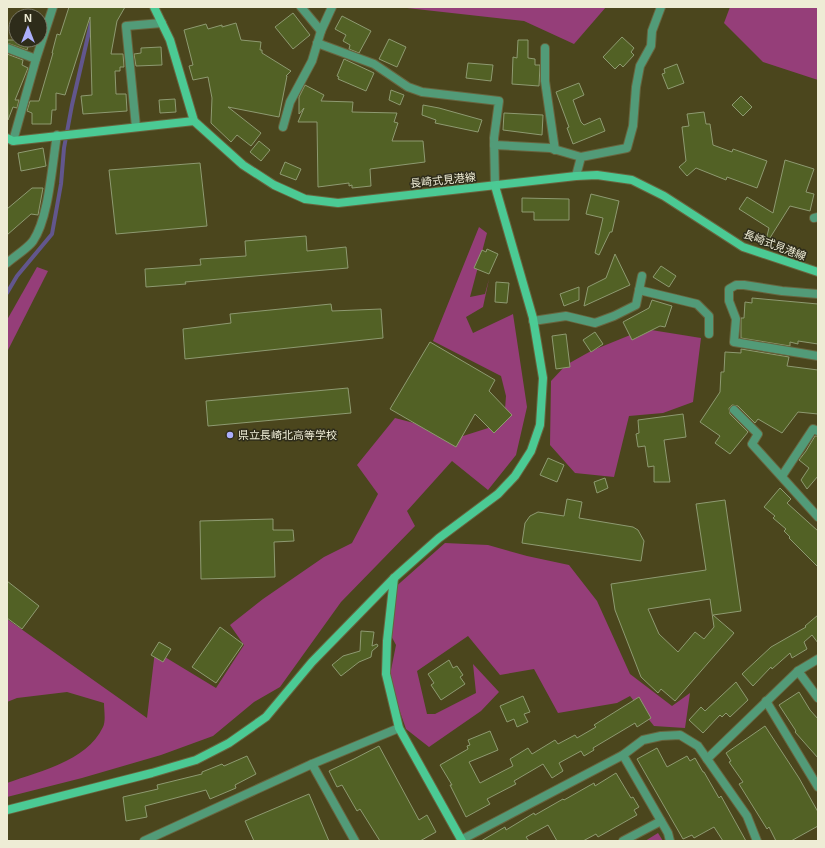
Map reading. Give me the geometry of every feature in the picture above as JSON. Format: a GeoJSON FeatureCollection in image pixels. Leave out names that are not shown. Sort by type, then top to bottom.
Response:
{"type":"FeatureCollection","features":[{"type":"Feature","properties":{"kind":"street"},"geometry":{"type":"LineString","coordinates":[[53,7],[9,141],[194,121],[170,40],[154,7]]}},
{"type":"Feature","properties":{"kind":"street"},"geometry":{"type":"LineString","coordinates":[[301,7],[321,31]]}},
{"type":"Feature","properties":{"kind":"street"},"geometry":{"type":"LineString","coordinates":[[283,127],[290,102],[312,61],[321,31],[332,7]]}},
{"type":"Feature","properties":{"kind":"street"},"geometry":{"type":"LineString","coordinates":[[494,145],[550,148],[581,157],[627,148],[633,126],[636,87],[640,66],[651,46],[652,31],[661,7]]}},
{"type":"Feature","properties":{"kind":"street"},"geometry":{"type":"LineString","coordinates":[[136,127],[126,26],[162,23]]}},
{"type":"Feature","properties":{"kind":"street"},"geometry":{"type":"LineString","coordinates":[[7,810],[167,769],[196,760],[228,743],[266,717],[312,662],[394,578],[439,538],[498,494],[515,476],[531,451],[540,425],[543,378],[533,321],[495,186],[494,145],[499,101],[422,92],[408,87],[374,64],[317,43]]}},
{"type":"Feature","properties":{"kind":"street"},"geometry":{"type":"LineString","coordinates":[[7,48],[36,59]]}},
{"type":"Feature","properties":{"kind":"street"},"geometry":{"type":"LineString","coordinates":[[545,48],[545,82],[554,150]]}},
{"type":"Feature","properties":{"kind":"street","name":"長崎式見港線"},"geometry":{"type":"LineString","coordinates":[[194,121],[243,165],[274,185],[305,199],[338,203],[576,176],[597,175],[632,180],[664,196],[743,247],[818,272]]}},
{"type":"Feature","properties":{"kind":"street"},"geometry":{"type":"LineString","coordinates":[[7,263],[32,242],[40,228],[46,203],[57,136]]}},
{"type":"Feature","properties":{"kind":"street"},"geometry":{"type":"LineString","coordinates":[[576,176],[581,157]]}},
{"type":"Feature","properties":{"kind":"street"},"geometry":{"type":"LineString","coordinates":[[533,321],[566,316],[595,323],[614,316],[636,305],[642,276]]}},
{"type":"Feature","properties":{"kind":"street"},"geometry":{"type":"LineString","coordinates":[[818,294],[782,291],[744,285],[736,285],[729,289],[729,301],[736,319],[734,342],[818,356]]}},
{"type":"Feature","properties":{"kind":"street"},"geometry":{"type":"LineString","coordinates":[[639,290],[698,304],[708,316],[710,334]]}},
{"type":"Feature","properties":{"kind":"street"},"geometry":{"type":"LineString","coordinates":[[734,410],[758,434],[752,444],[818,517]]}},
{"type":"Feature","properties":{"kind":"street"},"geometry":{"type":"LineString","coordinates":[[782,476],[813,429],[818,431]]}},
{"type":"Feature","properties":{"kind":"street"},"geometry":{"type":"LineString","coordinates":[[394,578],[387,641],[386,674],[398,728],[461,840],[623,755],[643,740],[661,736],[680,735],[698,746],[747,816],[757,841]]}},
{"type":"Feature","properties":{"kind":"street"},"geometry":{"type":"LineString","coordinates":[[707,759],[798,671],[818,659]]}},
{"type":"Feature","properties":{"kind":"street"},"geometry":{"type":"LineString","coordinates":[[798,671],[818,698]]}},
{"type":"Feature","properties":{"kind":"street"},"geometry":{"type":"LineString","coordinates":[[766,701],[818,787]]}},
{"type":"Feature","properties":{"kind":"street"},"geometry":{"type":"LineString","coordinates":[[144,841],[312,764],[398,728]]}},
{"type":"Feature","properties":{"kind":"street"},"geometry":{"type":"LineString","coordinates":[[623,755],[668,833],[670,841]]}},
{"type":"Feature","properties":{"kind":"street"},"geometry":{"type":"LineString","coordinates":[[312,764],[355,841]]}},
{"type":"Feature","properties":{"kind":"street"},"geometry":{"type":"LineString","coordinates":[[623,841],[660,821]]}},
{"type":"Feature","properties":{"kind":"shaded area"},"geometry":{"type":"Polygon","coordinates":[[[398,7],[606,7],[574,44],[524,21],[398,7]]]}},
{"type":"Feature","properties":{"kind":"shaded area"},"geometry":{"type":"Polygon","coordinates":[[[730,7],[818,7],[818,80],[763,62],[724,23],[730,7]]]}},
{"type":"Feature","properties":{"kind":"shaded area"},"geometry":{"type":"Polygon","coordinates":[[[479,227],[487,233],[470,297],[485,294],[489,279],[483,307],[466,317],[473,333],[513,314],[527,407],[516,455],[488,490],[452,461],[407,511],[415,526],[341,602],[280,687],[254,702],[213,736],[161,755],[82,778],[7,797],[7,783],[48,769],[74,756],[96,739],[104,725],[105,719],[104,703],[67,692],[17,698],[7,702],[7,619],[147,718],[155,651],[216,688],[244,645],[230,625],[263,599],[324,557],[352,543],[378,494],[357,465],[395,418],[463,436],[504,423],[506,396],[501,376],[433,341],[479,227]]]}},
{"type":"Feature","properties":{"kind":"shaded area"},"geometry":{"type":"Polygon","coordinates":[[[37,267],[48,271],[7,352],[7,320],[37,267]]]}},
{"type":"Feature","properties":{"kind":"shaded area"},"geometry":{"type":"Polygon","coordinates":[[[645,329],[701,338],[693,402],[663,413],[629,416],[614,477],[575,473],[550,445],[551,381],[566,365],[591,351],[645,329]]]}},
{"type":"Feature","properties":{"kind":"shaded area"},"geometry":{"type":"Polygon","coordinates":[[[445,543],[488,545],[527,556],[569,565],[597,601],[630,674],[672,706],[690,693],[685,728],[654,726],[630,696],[617,703],[558,713],[534,669],[500,675],[468,636],[417,671],[427,714],[435,714],[476,693],[473,664],[499,692],[481,711],[429,747],[406,729],[389,680],[396,645],[387,628],[392,590],[445,543]]]}},
{"type":"Feature","properties":{"kind":"shaded area"},"geometry":{"type":"Polygon","coordinates":[[[658,833],[663,841],[645,841],[658,833]]]}},
{"type":"Feature","properties":{"kind":"building"},"geometry":{"type":"Polygon","coordinates":[[[69,7],[125,7],[117,21],[111,54],[123,54],[124,67],[120,67],[120,71],[115,71],[116,94],[126,94],[127,111],[83,114],[81,96],[92,95],[90,17],[65,95],[56,93],[56,110],[52,110],[51,124],[32,124],[32,113],[27,111],[30,101],[39,101],[57,34],[60,35],[69,7]]]}},
{"type":"Feature","properties":{"kind":"building"},"geometry":{"type":"Polygon","coordinates":[[[293,13],[310,35],[293,49],[275,27],[293,13]]]}},
{"type":"Feature","properties":{"kind":"building"},"geometry":{"type":"Polygon","coordinates":[[[342,16],[371,31],[359,53],[349,49],[350,45],[343,41],[346,35],[335,29],[342,16]]]}},
{"type":"Feature","properties":{"kind":"building"},"geometry":{"type":"Polygon","coordinates":[[[236,23],[241,40],[261,42],[260,50],[262,50],[262,53],[291,71],[286,76],[279,117],[228,107],[261,133],[251,146],[237,135],[231,142],[211,123],[212,98],[208,77],[193,80],[189,66],[193,65],[184,30],[206,24],[208,29],[236,23]]]}},
{"type":"Feature","properties":{"kind":"building"},"geometry":{"type":"Polygon","coordinates":[[[622,37],[634,48],[631,52],[634,55],[623,67],[620,64],[615,69],[603,57],[622,37]]]}},
{"type":"Feature","properties":{"kind":"building"},"geometry":{"type":"Polygon","coordinates":[[[389,39],[406,47],[397,67],[379,59],[389,39]]]}},
{"type":"Feature","properties":{"kind":"building"},"geometry":{"type":"Polygon","coordinates":[[[518,40],[528,40],[528,58],[535,59],[535,65],[540,65],[539,86],[512,84],[513,57],[517,58],[518,40]]]}},
{"type":"Feature","properties":{"kind":"building"},"geometry":{"type":"Polygon","coordinates":[[[161,47],[162,65],[136,66],[134,54],[141,53],[141,48],[161,47]]]}},
{"type":"Feature","properties":{"kind":"building"},"geometry":{"type":"Polygon","coordinates":[[[7,54],[23,60],[22,65],[28,68],[15,100],[19,100],[17,108],[13,107],[8,120],[7,54]]]}},
{"type":"Feature","properties":{"kind":"building"},"geometry":{"type":"Polygon","coordinates":[[[344,59],[374,73],[366,91],[338,79],[339,77],[337,76],[344,59]]]}},
{"type":"Feature","properties":{"kind":"building"},"geometry":{"type":"Polygon","coordinates":[[[468,63],[493,65],[491,81],[466,78],[468,63]]]}},
{"type":"Feature","properties":{"kind":"building"},"geometry":{"type":"Polygon","coordinates":[[[677,64],[684,83],[668,89],[662,74],[665,73],[664,69],[677,64]]]}},
{"type":"Feature","properties":{"kind":"building"},"geometry":{"type":"Polygon","coordinates":[[[579,83],[584,95],[573,100],[581,122],[584,125],[600,118],[605,131],[573,144],[567,128],[569,127],[556,92],[579,83]]]}},
{"type":"Feature","properties":{"kind":"building"},"geometry":{"type":"Polygon","coordinates":[[[305,85],[324,95],[321,101],[353,102],[352,112],[397,113],[394,122],[398,123],[392,141],[423,141],[425,162],[370,169],[371,186],[352,188],[352,185],[349,186],[349,183],[318,187],[317,122],[298,122],[304,108],[299,114],[299,97],[305,85]]]}},
{"type":"Feature","properties":{"kind":"building"},"geometry":{"type":"Polygon","coordinates":[[[391,90],[404,95],[400,105],[389,100],[391,90]]]}},
{"type":"Feature","properties":{"kind":"building"},"geometry":{"type":"Polygon","coordinates":[[[741,96],[752,107],[743,116],[732,105],[741,96]]]}},
{"type":"Feature","properties":{"kind":"building"},"geometry":{"type":"Polygon","coordinates":[[[175,99],[176,112],[160,113],[159,100],[175,99]]]}},
{"type":"Feature","properties":{"kind":"building"},"geometry":{"type":"Polygon","coordinates":[[[423,105],[482,120],[478,132],[435,123],[436,120],[422,115],[423,105]]]}},
{"type":"Feature","properties":{"kind":"building"},"geometry":{"type":"Polygon","coordinates":[[[704,112],[706,124],[710,124],[713,145],[732,152],[733,149],[767,161],[757,188],[727,177],[726,180],[696,168],[687,176],[679,167],[686,161],[682,127],[689,126],[687,114],[704,112]]]}},
{"type":"Feature","properties":{"kind":"building"},"geometry":{"type":"Polygon","coordinates":[[[504,113],[543,115],[542,135],[503,130],[504,113]]]}},
{"type":"Feature","properties":{"kind":"building"},"geometry":{"type":"Polygon","coordinates":[[[259,141],[270,150],[261,161],[250,152],[259,141]]]}},
{"type":"Feature","properties":{"kind":"building"},"geometry":{"type":"Polygon","coordinates":[[[43,148],[46,166],[21,171],[18,153],[43,148]]]}},
{"type":"Feature","properties":{"kind":"building"},"geometry":{"type":"Polygon","coordinates":[[[785,160],[814,169],[806,192],[814,194],[810,211],[790,206],[768,241],[766,240],[769,228],[739,209],[747,197],[773,213],[785,160]]]}},
{"type":"Feature","properties":{"kind":"building"},"geometry":{"type":"Polygon","coordinates":[[[285,162],[301,169],[296,180],[280,174],[285,162]]]}},
{"type":"Feature","properties":{"kind":"building"},"geometry":{"type":"Polygon","coordinates":[[[200,163],[207,226],[116,234],[109,170],[200,163]]]}},
{"type":"Feature","properties":{"kind":"building"},"geometry":{"type":"Polygon","coordinates":[[[32,188],[43,188],[38,215],[31,214],[7,235],[7,209],[32,188]]]}},
{"type":"Feature","properties":{"kind":"building"},"geometry":{"type":"Polygon","coordinates":[[[591,194],[619,201],[612,232],[610,232],[599,255],[595,253],[603,218],[586,214],[591,194]]]}},
{"type":"Feature","properties":{"kind":"building"},"geometry":{"type":"Polygon","coordinates":[[[522,198],[569,199],[569,220],[534,220],[534,212],[522,212],[522,198]]]}},
{"type":"Feature","properties":{"kind":"building"},"geometry":{"type":"Polygon","coordinates":[[[306,236],[307,251],[346,247],[348,268],[185,282],[186,284],[146,287],[145,269],[201,265],[200,259],[246,256],[245,241],[306,236]]]}},
{"type":"Feature","properties":{"kind":"building"},"geometry":{"type":"Polygon","coordinates":[[[487,249],[498,254],[489,274],[474,268],[482,250],[486,252],[487,249]]]}},
{"type":"Feature","properties":{"kind":"building"},"geometry":{"type":"Polygon","coordinates":[[[615,254],[630,285],[584,306],[588,287],[606,278],[615,254]]]}},
{"type":"Feature","properties":{"kind":"building"},"geometry":{"type":"Polygon","coordinates":[[[661,266],[676,276],[669,287],[653,277],[661,266]]]}},
{"type":"Feature","properties":{"kind":"building"},"geometry":{"type":"Polygon","coordinates":[[[496,282],[509,283],[507,303],[495,302],[496,282]]]}},
{"type":"Feature","properties":{"kind":"building"},"geometry":{"type":"Polygon","coordinates":[[[579,287],[579,300],[564,306],[560,294],[579,287]]]}},
{"type":"Feature","properties":{"kind":"building"},"geometry":{"type":"Polygon","coordinates":[[[752,298],[818,304],[818,344],[798,341],[798,344],[790,342],[790,346],[741,338],[741,318],[744,318],[745,302],[752,303],[752,298]]]}},
{"type":"Feature","properties":{"kind":"building"},"geometry":{"type":"Polygon","coordinates":[[[652,300],[672,306],[665,327],[660,326],[632,340],[623,322],[649,308],[652,300]]]}},
{"type":"Feature","properties":{"kind":"building"},"geometry":{"type":"Polygon","coordinates":[[[331,304],[332,311],[381,309],[383,338],[185,359],[183,329],[231,323],[230,314],[331,304]]]}},
{"type":"Feature","properties":{"kind":"building"},"geometry":{"type":"Polygon","coordinates":[[[595,332],[603,344],[591,352],[583,340],[595,332]]]}},
{"type":"Feature","properties":{"kind":"building"},"geometry":{"type":"Polygon","coordinates":[[[566,334],[570,367],[556,369],[552,336],[566,334]]]}},
{"type":"Feature","properties":{"kind":"building"},"geometry":{"type":"Polygon","coordinates":[[[430,342],[495,380],[489,391],[512,415],[494,433],[475,414],[456,447],[390,409],[430,342]]]}},
{"type":"Feature","properties":{"kind":"building"},"geometry":{"type":"Polygon","coordinates":[[[741,349],[789,357],[787,366],[818,370],[818,414],[798,412],[782,433],[758,419],[755,423],[738,406],[732,405],[729,408],[730,414],[748,432],[730,454],[715,443],[720,436],[700,422],[720,392],[721,372],[724,372],[725,352],[741,353],[741,349]]]}},
{"type":"Feature","properties":{"kind":"building"},"geometry":{"type":"Polygon","coordinates":[[[348,388],[351,413],[208,426],[206,401],[348,388]]]}},
{"type":"Feature","properties":{"kind":"building"},"geometry":{"type":"Polygon","coordinates":[[[683,414],[686,437],[664,440],[670,482],[654,482],[654,466],[648,467],[645,446],[638,447],[636,434],[639,433],[638,420],[683,414]]]}},
{"type":"Feature","properties":{"kind":"building"},"geometry":{"type":"Polygon","coordinates":[[[815,436],[818,436],[818,476],[807,489],[801,480],[809,468],[799,460],[815,436]]]}},
{"type":"Feature","properties":{"kind":"building"},"geometry":{"type":"Polygon","coordinates":[[[548,458],[564,465],[557,482],[540,475],[548,458]]]}},
{"type":"Feature","properties":{"kind":"building"},"geometry":{"type":"Polygon","coordinates":[[[605,478],[608,488],[597,493],[594,482],[605,478]]]}},
{"type":"Feature","properties":{"kind":"building"},"geometry":{"type":"Polygon","coordinates":[[[780,488],[791,499],[787,503],[818,531],[818,567],[789,538],[790,537],[784,531],[786,529],[773,518],[775,516],[764,507],[780,488]]]}},
{"type":"Feature","properties":{"kind":"building"},"geometry":{"type":"Polygon","coordinates":[[[567,499],[582,502],[579,518],[633,527],[638,530],[644,541],[641,561],[522,543],[525,523],[530,516],[538,512],[564,516],[567,499]]]}},
{"type":"Feature","properties":{"kind":"building"},"geometry":{"type":"Polygon","coordinates":[[[725,500],[741,611],[713,615],[734,633],[675,701],[661,689],[658,693],[641,677],[615,610],[611,584],[706,570],[696,504],[725,500]],[[710,599],[648,609],[659,634],[678,652],[695,632],[704,639],[714,627],[710,599]]]}},
{"type":"Feature","properties":{"kind":"building"},"geometry":{"type":"Polygon","coordinates":[[[273,519],[273,530],[293,530],[294,541],[274,542],[275,577],[201,579],[200,521],[273,519]]]}},
{"type":"Feature","properties":{"kind":"building"},"geometry":{"type":"Polygon","coordinates":[[[7,581],[39,606],[22,629],[7,618],[7,581]]]}},
{"type":"Feature","properties":{"kind":"building"},"geometry":{"type":"Polygon","coordinates":[[[818,615],[818,643],[812,635],[804,642],[807,649],[792,658],[790,653],[772,669],[771,667],[753,686],[742,674],[771,647],[806,627],[805,626],[818,615]]]}},
{"type":"Feature","properties":{"kind":"building"},"geometry":{"type":"Polygon","coordinates":[[[220,627],[243,644],[216,683],[192,667],[220,627]]]}},
{"type":"Feature","properties":{"kind":"building"},"geometry":{"type":"Polygon","coordinates":[[[361,631],[374,632],[372,646],[377,644],[378,646],[372,651],[371,657],[359,662],[341,676],[332,665],[343,656],[360,651],[361,631]]]}},
{"type":"Feature","properties":{"kind":"building"},"geometry":{"type":"Polygon","coordinates":[[[159,642],[171,649],[163,662],[151,655],[159,642]]]}},
{"type":"Feature","properties":{"kind":"building"},"geometry":{"type":"Polygon","coordinates":[[[449,660],[453,668],[457,666],[463,675],[460,677],[465,684],[441,700],[431,685],[434,683],[428,674],[449,660]]]}},
{"type":"Feature","properties":{"kind":"building"},"geometry":{"type":"Polygon","coordinates":[[[736,682],[748,700],[730,717],[726,713],[722,717],[720,715],[703,733],[689,720],[701,707],[705,711],[736,682]]]}},
{"type":"Feature","properties":{"kind":"building"},"geometry":{"type":"Polygon","coordinates":[[[799,692],[810,710],[818,719],[818,758],[795,732],[796,731],[779,705],[799,692]]]}},
{"type":"Feature","properties":{"kind":"building"},"geometry":{"type":"Polygon","coordinates":[[[523,696],[530,712],[524,714],[528,722],[517,727],[514,719],[507,722],[500,706],[523,696]]]}},
{"type":"Feature","properties":{"kind":"building"},"geometry":{"type":"Polygon","coordinates":[[[639,697],[651,718],[637,727],[635,723],[593,748],[594,750],[584,756],[581,751],[559,763],[563,771],[552,778],[543,764],[514,781],[516,784],[487,799],[490,804],[466,817],[450,785],[452,785],[440,765],[468,749],[467,746],[470,745],[468,740],[490,731],[498,750],[469,762],[480,783],[513,766],[510,759],[528,748],[532,754],[555,740],[558,744],[575,735],[577,738],[596,727],[594,725],[639,697]]]}},
{"type":"Feature","properties":{"kind":"building"},"geometry":{"type":"Polygon","coordinates":[[[765,726],[799,778],[818,812],[818,826],[791,841],[776,841],[769,827],[767,829],[739,784],[743,782],[729,762],[731,761],[726,753],[765,726]]]}},
{"type":"Feature","properties":{"kind":"building"},"geometry":{"type":"Polygon","coordinates":[[[379,746],[419,820],[427,815],[436,832],[420,841],[380,841],[360,809],[357,811],[342,785],[337,787],[329,771],[379,746]]]}},
{"type":"Feature","properties":{"kind":"building"},"geometry":{"type":"Polygon","coordinates":[[[657,748],[667,767],[687,756],[690,761],[695,758],[719,798],[721,796],[746,841],[723,841],[714,827],[694,838],[692,835],[683,839],[637,759],[657,748]]]}},
{"type":"Feature","properties":{"kind":"building"},"geometry":{"type":"Polygon","coordinates":[[[247,756],[256,774],[235,785],[236,788],[210,799],[206,790],[145,806],[147,817],[126,821],[123,797],[158,789],[157,785],[202,774],[202,772],[222,764],[224,766],[247,756]]]}},
{"type":"Feature","properties":{"kind":"building"},"geometry":{"type":"Polygon","coordinates":[[[616,773],[631,798],[633,797],[639,807],[634,810],[637,815],[598,837],[596,834],[583,841],[557,841],[548,825],[526,837],[529,841],[481,841],[505,827],[506,830],[534,813],[535,815],[594,783],[595,786],[616,773]]]}},
{"type":"Feature","properties":{"kind":"building"},"geometry":{"type":"Polygon","coordinates":[[[309,794],[329,841],[254,841],[245,821],[309,794]]]}},
{"type":"Feature","properties":{"kind":"waterway"},"geometry":{"type":"LineString","coordinates":[[7,293],[17,276],[52,234],[61,184],[64,148],[72,105],[91,23]]}},
{"type":"Feature","properties":{"kind":"place","name":"県立長崎北高等学校"},"geometry":{"type":"Point","coordinates":[230,435]}}]}
